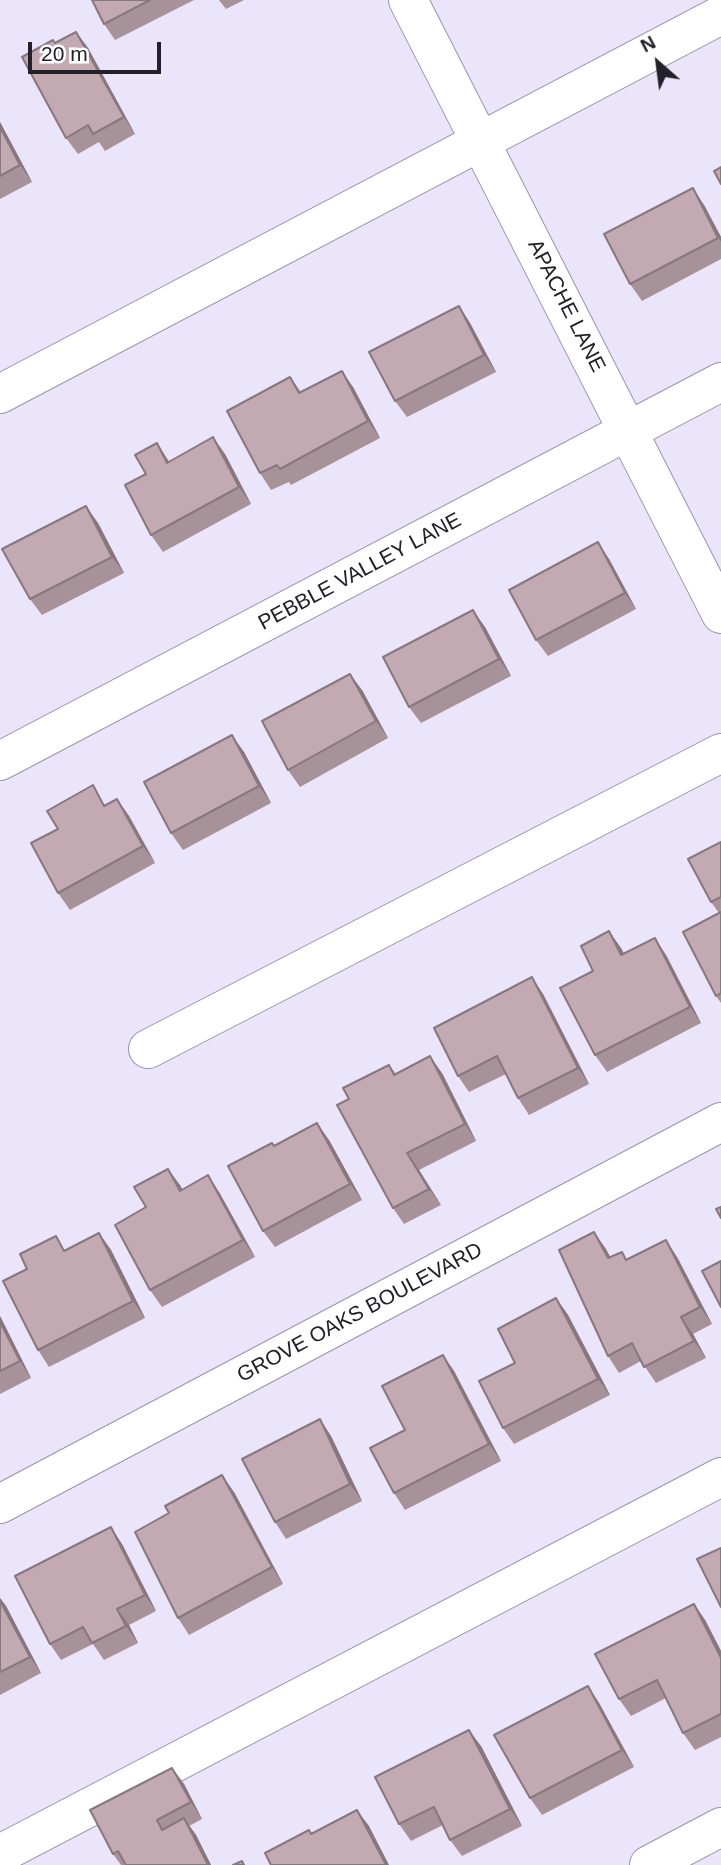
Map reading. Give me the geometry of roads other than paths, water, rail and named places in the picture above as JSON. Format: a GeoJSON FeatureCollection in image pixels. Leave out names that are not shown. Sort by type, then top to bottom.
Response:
{"type":"FeatureCollection","features":[{"type":"Feature","properties":{"kind":"street","name":"APACHE LANE"},"geometry":{"type":"LineString","coordinates":[[408,0],[721,614]]}},
{"type":"Feature","properties":{"kind":"street"},"geometry":{"type":"LineString","coordinates":[[0,394],[721,15]]}},
{"type":"Feature","properties":{"kind":"street","name":"PEBBLE VALLEY LANE"},"geometry":{"type":"LineString","coordinates":[[0,761],[721,383]]}},
{"type":"Feature","properties":{"kind":"street"},"geometry":{"type":"LineString","coordinates":[[148,1049],[721,753]]}},
{"type":"Feature","properties":{"kind":"street","name":"GROVE OAKS BOULEVARD"},"geometry":{"type":"LineString","coordinates":[[0,1504],[721,1122]]}},
{"type":"Feature","properties":{"kind":"street"},"geometry":{"type":"LineString","coordinates":[[0,1854],[721,1476]]}},
{"type":"Feature","properties":{"kind":"street"},"geometry":{"type":"LineString","coordinates":[[649,1865],[721,1827]]}}]}
